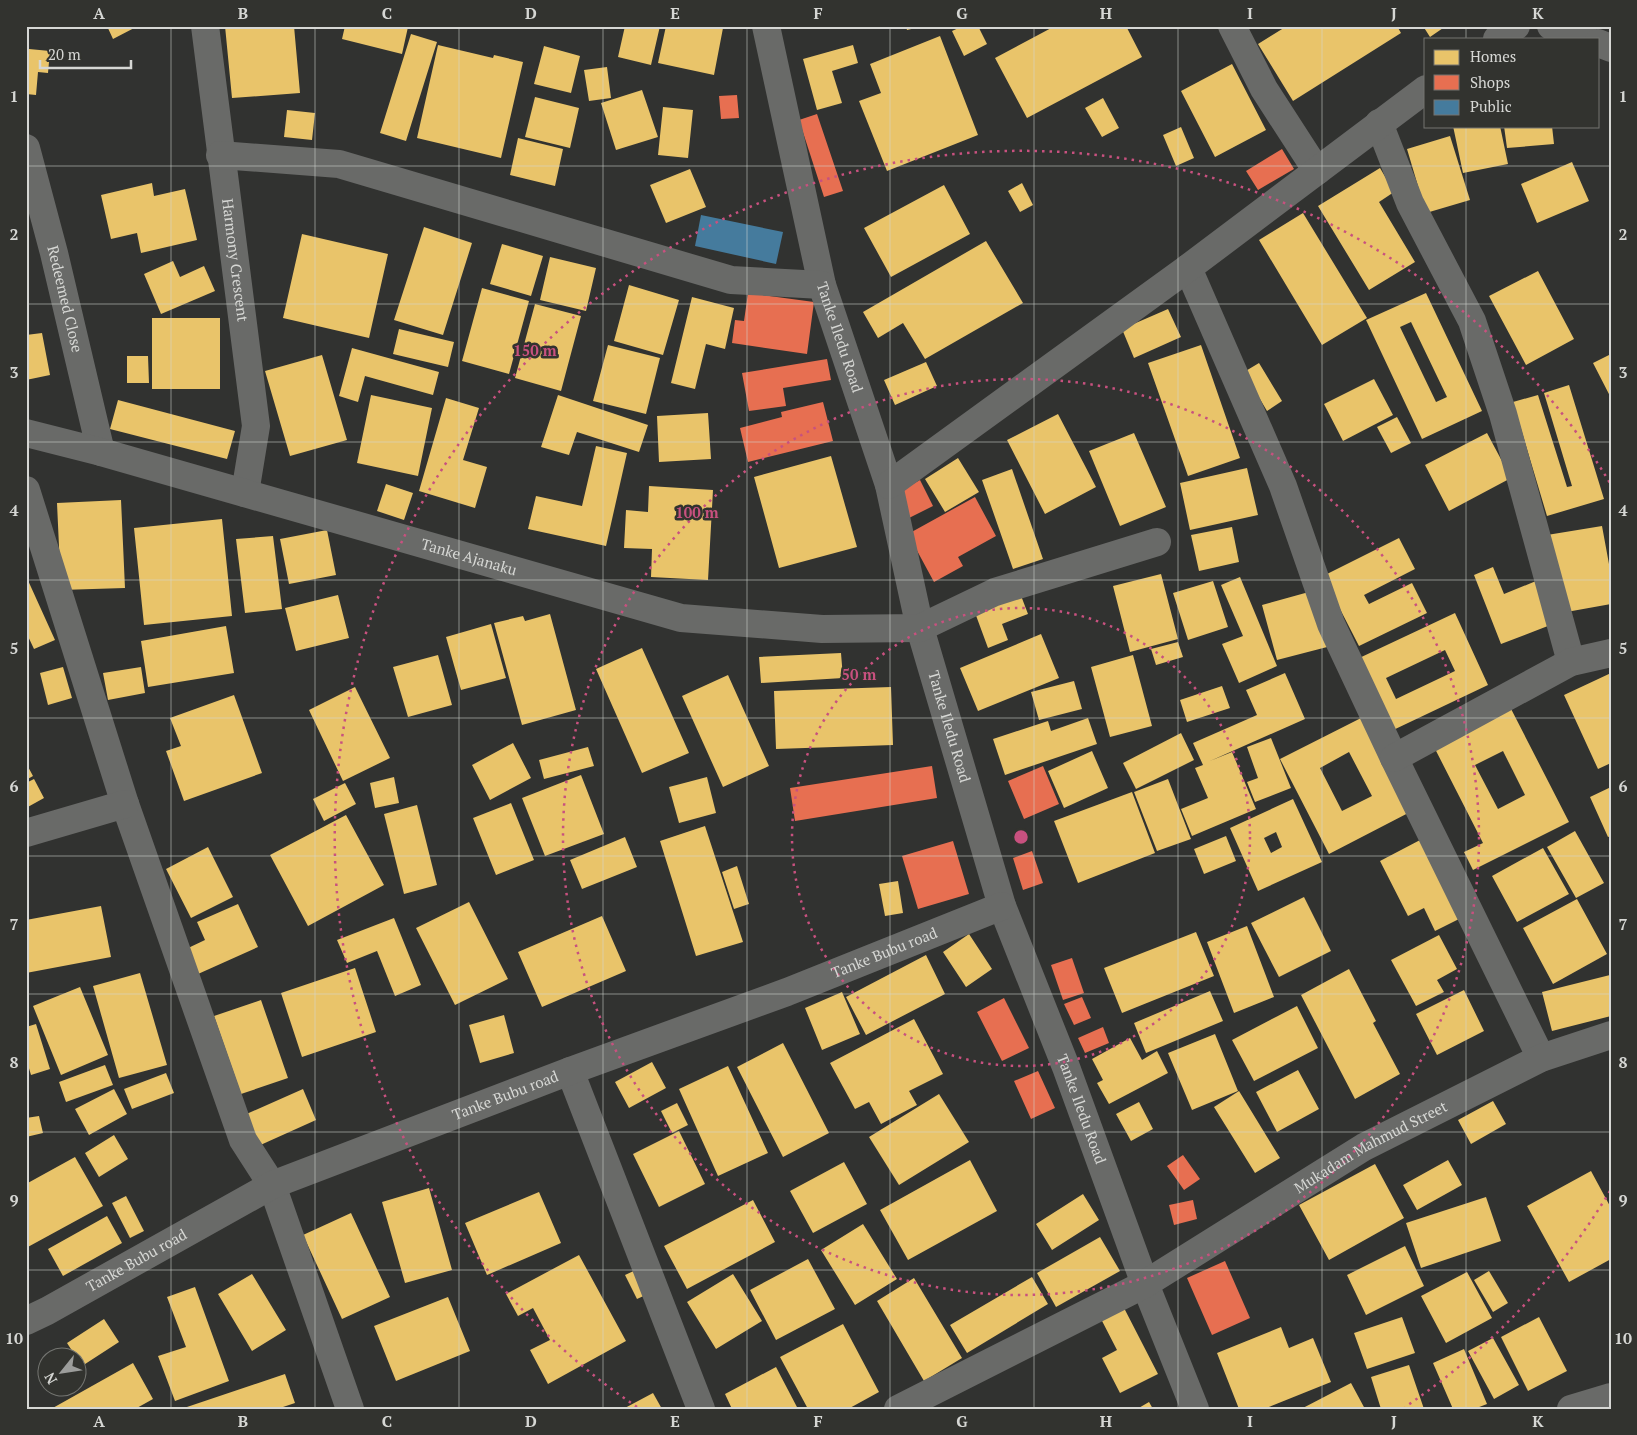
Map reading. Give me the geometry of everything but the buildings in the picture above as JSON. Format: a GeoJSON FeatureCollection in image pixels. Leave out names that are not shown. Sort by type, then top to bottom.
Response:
{"type":"FeatureCollection","features":[{"type":"Feature","properties":{"kind":"street","name":"Harmony Crescent"},"geometry":{"type":"LineString","coordinates":[[205,26],[256,426],[245,493]]}},
{"type":"Feature","properties":{"kind":"street","name":"Tanke Iledu Road"},"geometry":{"type":"LineString","coordinates":[[766,26],[822,285],[889,485],[920,628],[1002,906],[1066,1068],[1145,1284],[1195,1409]]}},
{"type":"Feature","properties":{"kind":"street"},"geometry":{"type":"LineString","coordinates":[[1232,26],[1264,89],[1317,171]]}},
{"type":"Feature","properties":{"kind":"street"},"geometry":{"type":"LineString","coordinates":[[1498,38],[1516,26]]}},
{"type":"Feature","properties":{"kind":"street"},"geometry":{"type":"LineString","coordinates":[[1551,26],[1583,38]]}},
{"type":"Feature","properties":{"kind":"street"},"geometry":{"type":"LineString","coordinates":[[889,485],[1188,268],[1424,90]]}},
{"type":"Feature","properties":{"kind":"street"},"geometry":{"type":"LineString","coordinates":[[1379,124],[1410,203],[1472,321],[1503,414],[1537,544],[1571,662]]}},
{"type":"Feature","properties":{"kind":"street","name":"Redeemed Close"},"geometry":{"type":"LineString","coordinates":[[26,148],[54,253],[101,452]]}},
{"type":"Feature","properties":{"kind":"street"},"geometry":{"type":"LineString","coordinates":[[220,155],[339,164],[731,280],[822,285]]}},
{"type":"Feature","properties":{"kind":"street"},"geometry":{"type":"LineString","coordinates":[[1188,268],[1283,486],[1331,624],[1394,758],[1542,1058]]}},
{"type":"Feature","properties":{"kind":"street","name":"Tanke Ajanaku"},"geometry":{"type":"LineString","coordinates":[[26,433],[101,452],[680,618],[822,629],[920,628]]}},
{"type":"Feature","properties":{"kind":"street"},"geometry":{"type":"LineString","coordinates":[[26,490],[125,804],[243,1140],[272,1185],[350,1409]]}},
{"type":"Feature","properties":{"kind":"street"},"geometry":{"type":"LineString","coordinates":[[920,628],[996,592],[1157,542]]}},
{"type":"Feature","properties":{"kind":"street"},"geometry":{"type":"LineString","coordinates":[[1394,758],[1571,662],[1611,653]]}},
{"type":"Feature","properties":{"kind":"street"},"geometry":{"type":"LineString","coordinates":[[26,833],[125,804]]}},
{"type":"Feature","properties":{"kind":"street","name":"Tanke Bubu road"},"geometry":{"type":"LineString","coordinates":[[26,1321],[272,1185],[570,1070],[787,992],[1002,906]]}},
{"type":"Feature","properties":{"kind":"street","name":"Mukadam Mahmud Street"},"geometry":{"type":"LineString","coordinates":[[898,1409],[1145,1284],[1364,1147],[1542,1058],[1611,1035]]}},
{"type":"Feature","properties":{"kind":"street"},"geometry":{"type":"LineString","coordinates":[[570,1070],[701,1409]]}},
{"type":"Feature","properties":{"kind":"street"},"geometry":{"type":"LineString","coordinates":[[1571,1409],[1611,1397]]}}]}
